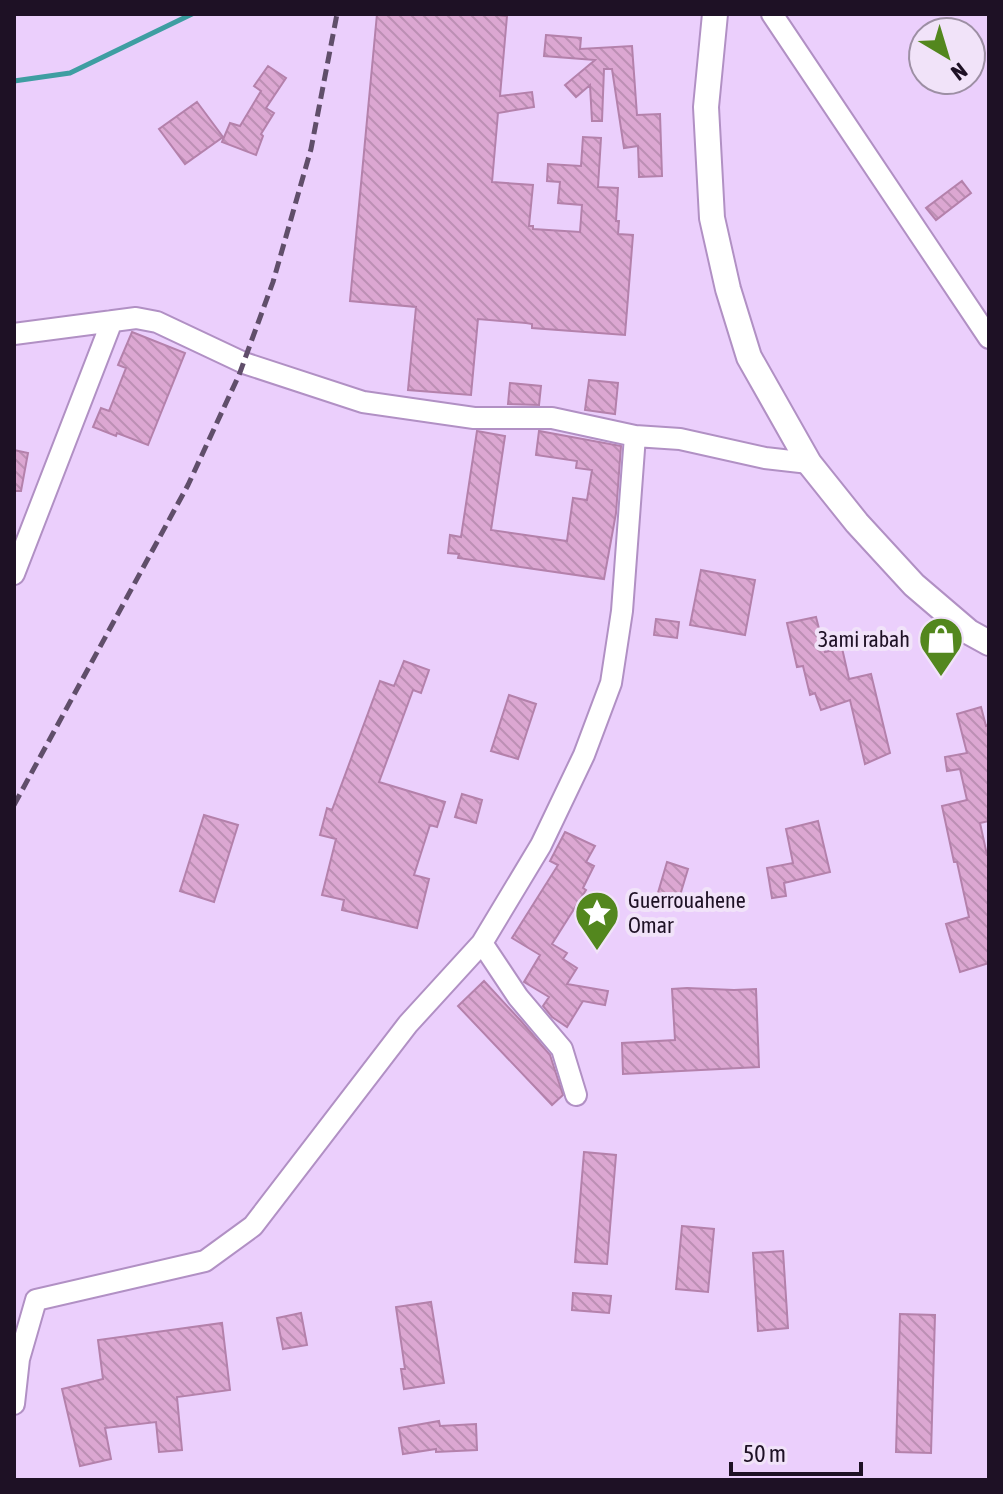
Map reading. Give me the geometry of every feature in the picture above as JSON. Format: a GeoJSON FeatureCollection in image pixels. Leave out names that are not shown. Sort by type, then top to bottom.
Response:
{"type":"FeatureCollection","features":[{"type":"Feature","properties":{"kind":"main road"},"geometry":{"type":"LineString","coordinates":[[715,14],[706,107],[712,218],[728,289],[749,357],[809,463],[857,523],[914,585],[969,632],[989,643]]}},
{"type":"Feature","properties":{"kind":"street"},"geometry":{"type":"LineString","coordinates":[[772,14],[989,338]]}},
{"type":"Feature","properties":{"kind":"street"},"geometry":{"type":"LineString","coordinates":[[14,334],[136,318],[157,322],[244,363],[363,402],[474,418],[552,418],[635,436],[680,439],[765,458],[809,463]]}},
{"type":"Feature","properties":{"kind":"street"},"geometry":{"type":"LineString","coordinates":[[14,574],[112,321]]}},
{"type":"Feature","properties":{"kind":"street"},"geometry":{"type":"LineString","coordinates":[[14,1404],[19,1359],[36,1300],[205,1261],[253,1226],[408,1024],[482,943],[541,845],[584,755],[611,683],[622,611],[635,436]]}},
{"type":"Feature","properties":{"kind":"street"},"geometry":{"type":"LineString","coordinates":[[482,943],[518,997],[562,1049],[576,1095]]}},
{"type":"Feature","properties":{"kind":"building"},"geometry":{"type":"Polygon","coordinates":[[[377,14],[507,16],[500,96],[532,92],[534,107],[498,113],[492,182],[533,185],[529,226],[533,229],[580,232],[582,205],[558,203],[560,182],[547,181],[548,164],[581,166],[583,137],[601,138],[598,187],[618,188],[618,234],[633,235],[625,335],[532,328],[532,324],[526,323],[478,319],[471,395],[408,390],[416,307],[350,301],[377,14]]]}},
{"type":"Feature","properties":{"kind":"building"},"geometry":{"type":"Polygon","coordinates":[[[546,35],[581,38],[580,49],[632,46],[637,115],[660,114],[662,176],[639,177],[638,146],[624,148],[612,69],[604,69],[602,121],[592,121],[590,85],[576,97],[565,85],[595,60],[544,56],[546,35]]]}},
{"type":"Feature","properties":{"kind":"building"},"geometry":{"type":"Polygon","coordinates":[[[268,66],[286,78],[266,108],[274,113],[261,134],[263,136],[256,155],[222,142],[230,123],[240,126],[261,91],[254,86],[268,66]]]}},
{"type":"Feature","properties":{"kind":"building"},"geometry":{"type":"Polygon","coordinates":[[[197,102],[223,137],[185,164],[159,129],[197,102]]]}},
{"type":"Feature","properties":{"kind":"building"},"geometry":{"type":"Polygon","coordinates":[[[962,181],[971,193],[936,220],[926,208],[962,181]]]}},
{"type":"Feature","properties":{"kind":"building"},"geometry":{"type":"Polygon","coordinates":[[[132,332],[185,353],[148,445],[93,427],[101,408],[109,411],[126,368],[118,365],[132,332]]]}},
{"type":"Feature","properties":{"kind":"building"},"geometry":{"type":"Polygon","coordinates":[[[589,380],[618,383],[615,414],[585,410],[589,380]]]}},
{"type":"Feature","properties":{"kind":"building"},"geometry":{"type":"Polygon","coordinates":[[[510,383],[541,386],[539,405],[508,404],[510,383]]]}},
{"type":"Feature","properties":{"kind":"building"},"geometry":{"type":"Polygon","coordinates":[[[477,431],[505,436],[491,530],[567,541],[573,498],[587,500],[592,470],[576,468],[577,461],[536,455],[539,431],[621,446],[616,513],[604,579],[458,558],[459,554],[448,553],[450,535],[461,537],[477,431]]]}},
{"type":"Feature","properties":{"kind":"building"},"geometry":{"type":"Polygon","coordinates":[[[14,450],[28,453],[21,491],[14,491],[14,450]]]}},
{"type":"Feature","properties":{"kind":"building"},"geometry":{"type":"Polygon","coordinates":[[[701,570],[755,580],[745,635],[690,625],[701,570]]]}},
{"type":"Feature","properties":{"kind":"building"},"geometry":{"type":"Polygon","coordinates":[[[816,617],[825,652],[842,648],[849,679],[871,674],[890,753],[865,764],[850,700],[821,710],[815,693],[810,695],[803,666],[797,667],[787,623],[816,617]]]}},
{"type":"Feature","properties":{"kind":"building"},"geometry":{"type":"Polygon","coordinates":[[[656,619],[679,622],[677,638],[654,635],[656,619]]]}},
{"type":"Feature","properties":{"kind":"building"},"geometry":{"type":"Polygon","coordinates":[[[404,661],[429,670],[421,693],[413,690],[379,782],[445,802],[437,827],[430,825],[414,875],[429,879],[417,928],[342,910],[344,900],[322,895],[336,839],[320,835],[327,808],[332,810],[380,681],[394,686],[404,661]]]}},
{"type":"Feature","properties":{"kind":"building"},"geometry":{"type":"Polygon","coordinates":[[[509,695],[536,704],[518,759],[491,751],[509,695]]]}},
{"type":"Feature","properties":{"kind":"building"},"geometry":{"type":"Polygon","coordinates":[[[981,707],[986,726],[989,725],[989,821],[980,823],[989,855],[989,963],[960,972],[946,924],[969,917],[942,806],[967,800],[960,769],[947,771],[945,757],[967,753],[957,714],[981,707]]]}},
{"type":"Feature","properties":{"kind":"building"},"geometry":{"type":"Polygon","coordinates":[[[462,794],[482,800],[476,823],[455,817],[462,794]]]}},
{"type":"Feature","properties":{"kind":"building"},"geometry":{"type":"Polygon","coordinates":[[[204,815],[238,825],[214,902],[180,891],[204,815]]]}},
{"type":"Feature","properties":{"kind":"building"},"geometry":{"type":"Polygon","coordinates":[[[818,821],[830,872],[784,883],[786,896],[772,898],[767,868],[793,863],[786,829],[818,821]]]}},
{"type":"Feature","properties":{"kind":"building"},"geometry":{"type":"Polygon","coordinates":[[[565,832],[595,846],[586,862],[594,866],[583,888],[586,890],[552,944],[567,953],[563,959],[577,968],[567,984],[608,991],[605,1005],[583,1001],[567,1027],[543,1006],[549,997],[524,982],[540,955],[512,938],[558,865],[550,861],[565,832]]]}},
{"type":"Feature","properties":{"kind":"building"},"geometry":{"type":"Polygon","coordinates":[[[667,862],[688,869],[678,902],[657,896],[667,862]]]}},
{"type":"Feature","properties":{"kind":"building"},"geometry":{"type":"Polygon","coordinates":[[[484,981],[550,1055],[563,1095],[552,1105],[458,1006],[484,981]]]}},
{"type":"Feature","properties":{"kind":"building"},"geometry":{"type":"Polygon","coordinates":[[[672,989],[756,989],[759,1067],[623,1074],[622,1043],[675,1040],[672,989]]]}},
{"type":"Feature","properties":{"kind":"building"},"geometry":{"type":"Polygon","coordinates":[[[584,1152],[616,1155],[607,1264],[575,1262],[584,1152]]]}},
{"type":"Feature","properties":{"kind":"building"},"geometry":{"type":"Polygon","coordinates":[[[682,1226],[714,1229],[708,1292],[676,1289],[682,1226]]]}},
{"type":"Feature","properties":{"kind":"building"},"geometry":{"type":"Polygon","coordinates":[[[783,1251],[788,1328],[758,1331],[753,1253],[783,1251]]]}},
{"type":"Feature","properties":{"kind":"building"},"geometry":{"type":"Polygon","coordinates":[[[573,1293],[611,1296],[609,1313],[572,1310],[573,1293]]]}},
{"type":"Feature","properties":{"kind":"building"},"geometry":{"type":"Polygon","coordinates":[[[431,1302],[444,1383],[404,1389],[401,1369],[405,1369],[396,1307],[431,1302]]]}},
{"type":"Feature","properties":{"kind":"building"},"geometry":{"type":"Polygon","coordinates":[[[301,1313],[307,1345],[283,1349],[277,1318],[301,1313]]]}},
{"type":"Feature","properties":{"kind":"building"},"geometry":{"type":"Polygon","coordinates":[[[900,1314],[935,1315],[931,1453],[896,1452],[900,1314]]]}},
{"type":"Feature","properties":{"kind":"building"},"geometry":{"type":"Polygon","coordinates":[[[222,1323],[230,1390],[177,1397],[182,1450],[159,1452],[156,1422],[105,1428],[111,1459],[80,1466],[62,1389],[103,1379],[98,1340],[222,1323]]]}},
{"type":"Feature","properties":{"kind":"building"},"geometry":{"type":"Polygon","coordinates":[[[439,1421],[440,1426],[476,1424],[477,1450],[436,1452],[436,1449],[403,1454],[399,1428],[439,1421]]]}},
{"type":"Feature","properties":{"kind":"waterway"},"geometry":{"type":"LineString","coordinates":[[14,81],[70,73],[192,14]]}},
{"type":"Feature","properties":{"kind":"railway"},"geometry":{"type":"LineString","coordinates":[[14,805],[188,485],[239,375],[273,282],[311,149],[337,14]]}},
{"type":"Feature","properties":{"kind":"place","name":"3ami rabah"},"geometry":{"type":"Point","coordinates":[941,678]}},
{"type":"Feature","properties":{"kind":"place","name":"Guerrouahene Omar"},"geometry":{"type":"Point","coordinates":[597,952]}}]}
